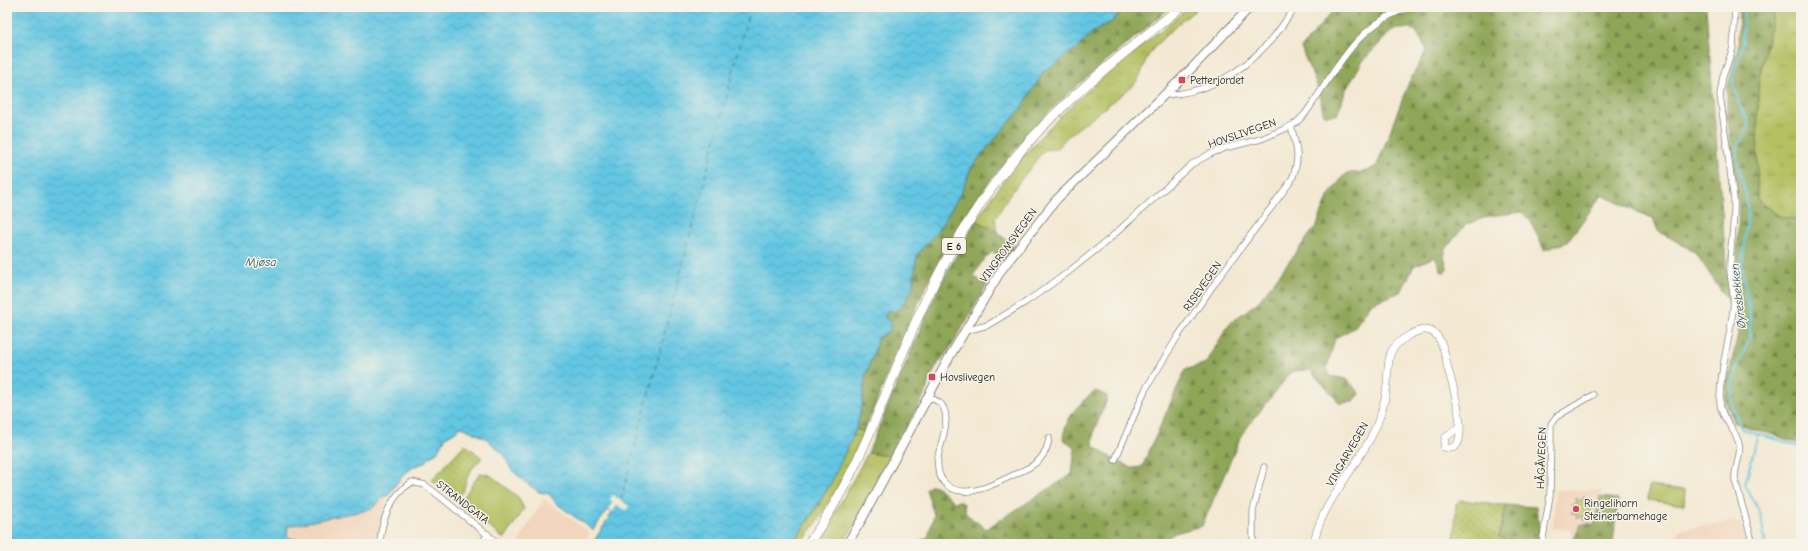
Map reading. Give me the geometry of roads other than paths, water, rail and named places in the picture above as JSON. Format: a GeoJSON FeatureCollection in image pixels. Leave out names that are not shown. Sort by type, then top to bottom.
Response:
{"type":"FeatureCollection","features":[{"type":"Feature","properties":{"kind":"highway","name":"E 6"},"geometry":{"type":"LineString","coordinates":[[808,544],[837,500],[855,466],[911,334],[941,269],[978,207],[1020,151],[1064,105],[1094,77],[1181,7]]}},
{"type":"Feature","properties":{"kind":"main road","name":"VINGROMSVEGEN"},"geometry":{"type":"LineString","coordinates":[[847,544],[965,331],[1002,269],[1051,206],[1231,28],[1250,7]]}},
{"type":"Feature","properties":{"kind":"street"},"geometry":{"type":"LineString","coordinates":[[1163,95],[1188,92],[1232,76],[1247,64],[1272,39],[1296,7]]}},
{"type":"Feature","properties":{"kind":"street","name":"HOVSLIVEGEN"},"geometry":{"type":"LineString","coordinates":[[965,331],[988,326],[1026,302],[1067,273],[1107,241],[1164,188],[1197,162],[1225,148],[1261,139],[1291,126],[1305,114],[1360,37],[1379,22],[1411,7]]}},
{"type":"Feature","properties":{"kind":"street"},"geometry":{"type":"LineString","coordinates":[[1735,7],[1733,48],[1723,76],[1720,95],[1735,215],[1730,267],[1733,308],[1722,379],[1720,403],[1724,417],[1736,436],[1740,446],[1735,468],[1735,480],[1753,544]]}},
{"type":"Feature","properties":{"kind":"street","name":"RISEVEGEN"},"geometry":{"type":"LineString","coordinates":[[1115,460],[1145,390],[1178,336],[1220,276],[1291,181],[1296,170],[1298,156],[1291,126]]}},
{"type":"Feature","properties":{"kind":"street","name":"VINGARVEGEN"},"geometry":{"type":"LineString","coordinates":[[1314,544],[1322,519],[1364,450],[1375,428],[1387,386],[1391,353],[1402,340],[1418,331],[1426,330],[1433,332],[1441,342],[1458,407],[1460,425]]}},
{"type":"Feature","properties":{"kind":"street","name":"HÅGÅVEGEN"},"geometry":{"type":"LineString","coordinates":[[1542,544],[1550,494],[1551,424],[1556,417],[1593,395]]}},
{"type":"Feature","properties":{"kind":"street"},"geometry":{"type":"LineString","coordinates":[[928,397],[939,403],[945,412],[944,430],[938,458],[938,470],[942,479],[954,489],[968,491],[981,488],[1032,466],[1042,457],[1048,445],[1048,438]]}},
{"type":"Feature","properties":{"kind":"street"},"geometry":{"type":"LineString","coordinates":[[1253,544],[1253,511],[1264,466]]}},
{"type":"Feature","properties":{"kind":"street","name":"STRANDGATA"},"geometry":{"type":"LineString","coordinates":[[380,544],[382,525],[387,511],[404,488],[412,482],[425,485],[499,544]]}},
{"type":"Feature","properties":{"kind":"street"},"geometry":{"type":"LineString","coordinates":[[481,544],[488,534]]}},
{"type":"Feature","properties":{"kind":"water","name":"Mjøsa"},"geometry":{"type":"Polygon","coordinates":[[[7,7],[1123,7],[1113,21],[1093,32],[1075,50],[1068,53],[1055,65],[1044,71],[1020,110],[980,156],[970,170],[963,189],[941,226],[917,255],[912,290],[903,304],[894,312],[888,310],[884,317],[891,323],[889,332],[877,338],[875,349],[865,377],[862,404],[856,429],[833,479],[792,544],[592,544],[612,513],[608,510],[593,530],[557,504],[549,494],[539,492],[525,482],[511,469],[504,455],[487,439],[462,427],[446,437],[438,451],[425,463],[413,467],[408,471],[399,480],[388,496],[384,496],[373,508],[288,526],[287,535],[290,538],[314,544],[7,544],[7,7]]]}},
{"type":"Feature","properties":{"kind":"waterway","name":"Øyresbekken"},"geometry":{"type":"LineString","coordinates":[[1744,7],[1743,43],[1732,77],[1739,104],[1749,123],[1747,130],[1739,143],[1736,157],[1746,195],[1748,214],[1742,265],[1750,315],[1750,338],[1738,364],[1732,385],[1732,406],[1741,428],[1801,447]]}},
{"type":"Feature","properties":{"kind":"waterway"},"geometry":{"type":"LineString","coordinates":[[1758,434],[1745,485],[1761,515],[1765,544]]}},
{"type":"Feature","properties":{"kind":"place","name":"Petterjordet"},"geometry":{"type":"Point","coordinates":[1182,80]}},
{"type":"Feature","properties":{"kind":"place","name":"Hovslivegen"},"geometry":{"type":"Point","coordinates":[932,377]}},
{"type":"Feature","properties":{"kind":"place","name":"Ringelihorn Steinerbarnehage"},"geometry":{"type":"Point","coordinates":[1576,509]}}]}
